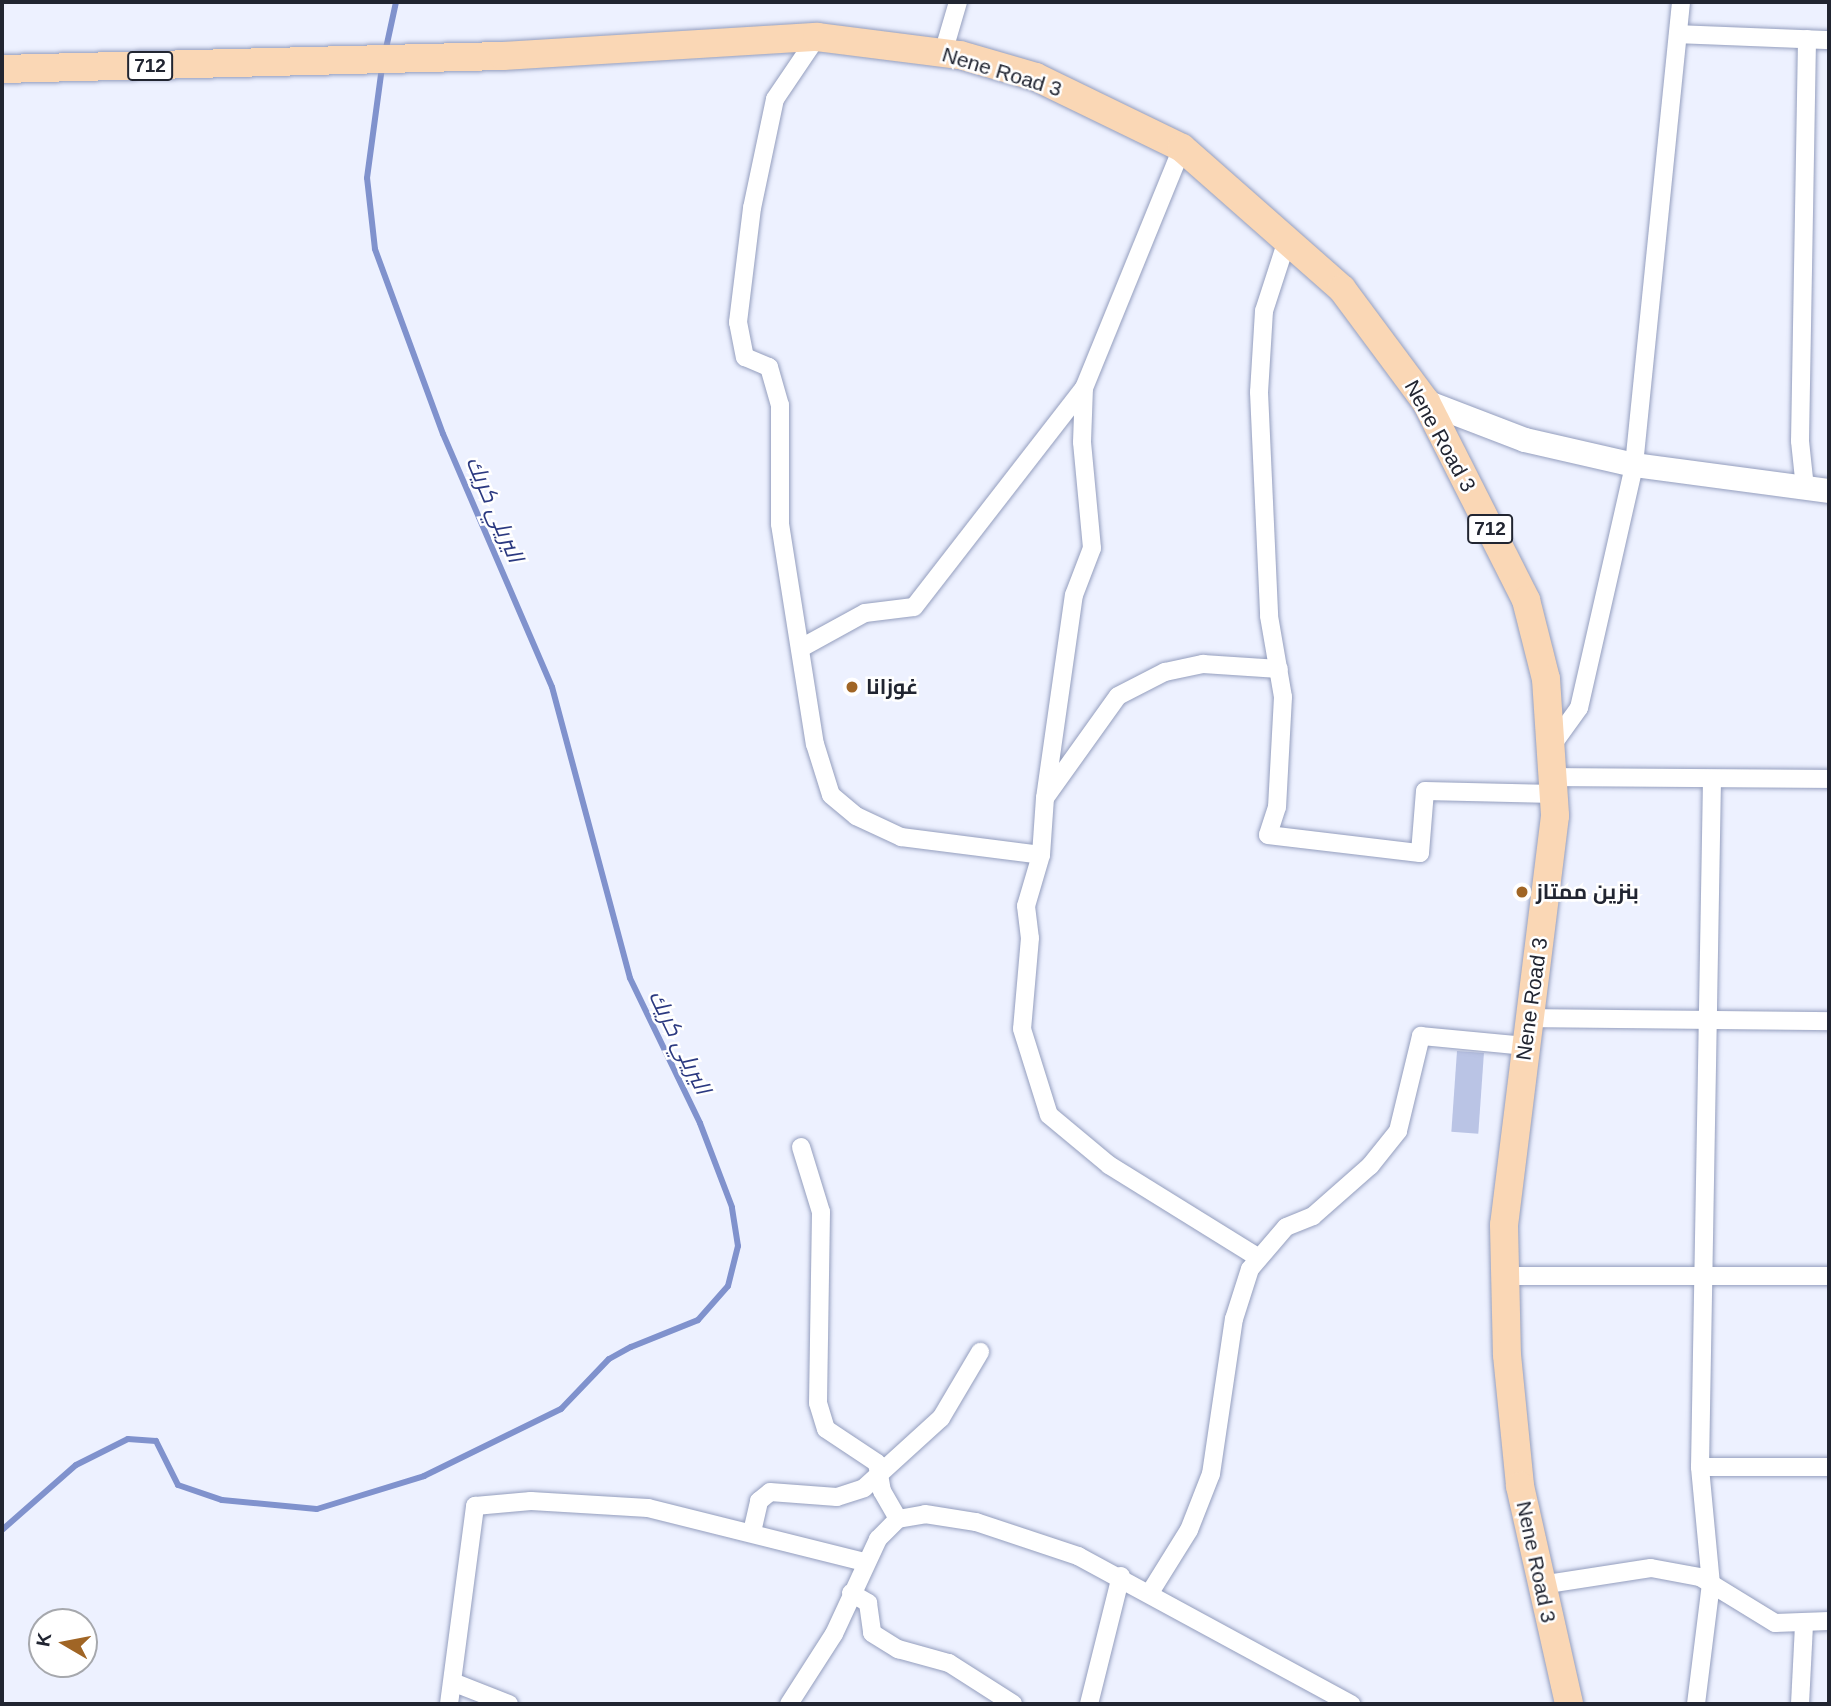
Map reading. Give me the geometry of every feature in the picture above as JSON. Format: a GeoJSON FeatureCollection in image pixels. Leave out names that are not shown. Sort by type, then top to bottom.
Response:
{"type":"FeatureCollection","features":[{"type":"Feature","properties":{"kind":"main road","name":"Nene Road 3"},"geometry":{"type":"LineString","coordinates":[[2,69],[299,63],[503,55],[817,37],[943,52],[1035,77],[1182,148],[1289,237],[1342,289],[1426,402],[1526,600],[1546,679],[1554,785],[1504,1225],[1505,1276],[1520,1486],[1569,1704]]}},
{"type":"Feature","properties":{"kind":"street"},"geometry":{"type":"LineString","coordinates":[[943,52],[958,2]]}},
{"type":"Feature","properties":{"kind":"street"},"geometry":{"type":"LineString","coordinates":[[1553,744],[1579,708],[1634,465],[1681,2]]}},
{"type":"Feature","properties":{"kind":"street"},"geometry":{"type":"LineString","coordinates":[[1678,34],[1829,40]]}},
{"type":"Feature","properties":{"kind":"street"},"geometry":{"type":"LineString","coordinates":[[817,37],[775,99],[752,208],[738,323],[745,357],[769,367],[780,405],[780,524],[815,744],[831,795],[856,816],[901,837],[1041,855]]}},
{"type":"Feature","properties":{"kind":"street"},"geometry":{"type":"LineString","coordinates":[[1426,402],[1472,424],[1634,465],[1817,490],[1800,440],[1807,39]]}},
{"type":"Feature","properties":{"kind":"street"},"geometry":{"type":"LineString","coordinates":[[801,648],[865,613],[914,607],[1084,388],[1182,148]]}},
{"type":"Feature","properties":{"kind":"street"},"geometry":{"type":"LineString","coordinates":[[1289,237],[1264,311],[1259,392],[1269,616],[1279,669],[1282,737],[1268,835],[1420,853],[1424,791],[1712,779],[1829,779]]}},
{"type":"Feature","properties":{"kind":"street"},"geometry":{"type":"LineString","coordinates":[[1084,388],[1082,442],[1092,548],[1074,595],[1045,798],[1041,855],[1026,906],[1030,938],[1022,1029],[1049,1115],[1090,1152],[1259,1258]]}},
{"type":"Feature","properties":{"kind":"street"},"geometry":{"type":"LineString","coordinates":[[1045,798],[1118,696],[1165,672],[1203,664],[1279,669]]}},
{"type":"Feature","properties":{"kind":"street"},"geometry":{"type":"LineString","coordinates":[[1696,1704],[1711,1584],[1700,1467],[1705,1023],[1712,779]]}},
{"type":"Feature","properties":{"kind":"street"},"geometry":{"type":"LineString","coordinates":[[1151,1591],[1189,1530],[1211,1474],[1234,1319],[1259,1258],[1286,1227],[1313,1216],[1370,1166],[1398,1131],[1421,1036],[1705,1023],[1829,1021]]}},
{"type":"Feature","properties":{"kind":"street"},"geometry":{"type":"LineString","coordinates":[[801,1147],[821,1212],[818,1404],[826,1429],[857,1444],[879,1472],[898,1519]]}},
{"type":"Feature","properties":{"kind":"street"},"geometry":{"type":"LineString","coordinates":[[1505,1276],[1829,1276]]}},
{"type":"Feature","properties":{"kind":"street"},"geometry":{"type":"LineString","coordinates":[[752,1532],[759,1501],[769,1492],[837,1497],[863,1488],[941,1418],[980,1352]]}},
{"type":"Feature","properties":{"kind":"street"},"geometry":{"type":"LineString","coordinates":[[1700,1467],[1829,1467]]}},
{"type":"Feature","properties":{"kind":"street"},"geometry":{"type":"LineString","coordinates":[[449,1704],[455,1682],[475,1506],[531,1501],[648,1508],[865,1562]]}},
{"type":"Feature","properties":{"kind":"street"},"geometry":{"type":"LineString","coordinates":[[789,1704],[851,1593],[865,1562],[898,1519],[925,1514],[976,1522],[1121,1576],[1351,1704]]}},
{"type":"Feature","properties":{"kind":"street"},"geometry":{"type":"LineString","coordinates":[[1541,1585],[1651,1569],[1711,1584],[1775,1623],[1804,1625],[1829,1621]]}},
{"type":"Feature","properties":{"kind":"street"},"geometry":{"type":"LineString","coordinates":[[1089,1704],[1121,1576]]}},
{"type":"Feature","properties":{"kind":"street"},"geometry":{"type":"LineString","coordinates":[[851,1593],[868,1603],[872,1633],[898,1649],[949,1663],[1013,1704]]}},
{"type":"Feature","properties":{"kind":"street"},"geometry":{"type":"LineString","coordinates":[[1800,1704],[1804,1625]]}},
{"type":"Feature","properties":{"kind":"street"},"geometry":{"type":"LineString","coordinates":[[455,1682],[509,1704]]}},
{"type":"Feature","properties":{"kind":"building"},"geometry":{"type":"Polygon","coordinates":[[[1457,1051],[1484,1053],[1478,1134],[1451,1132],[1457,1051]]]}},
{"type":"Feature","properties":{"kind":"waterway","name":"اليريلي كريك"},"geometry":{"type":"LineString","coordinates":[[385,53],[396,2]]}},
{"type":"Feature","properties":{"kind":"waterway","name":"اليريلي كريك"},"geometry":{"type":"LineString","coordinates":[[2,1530],[76,1465],[128,1439],[156,1441],[178,1485],[222,1500],[317,1509],[424,1476],[561,1409],[609,1359],[631,1347],[698,1320],[728,1286],[738,1246],[732,1207],[700,1123],[630,978],[552,687],[443,434],[375,249],[367,178],[382,67]]}},
{"type":"Feature","properties":{"kind":"place","name":"غوزانا"},"geometry":{"type":"Point","coordinates":[852,687]}},
{"type":"Feature","properties":{"kind":"place","name":"بنزين ممتاز"},"geometry":{"type":"Point","coordinates":[1522,892]}}]}
